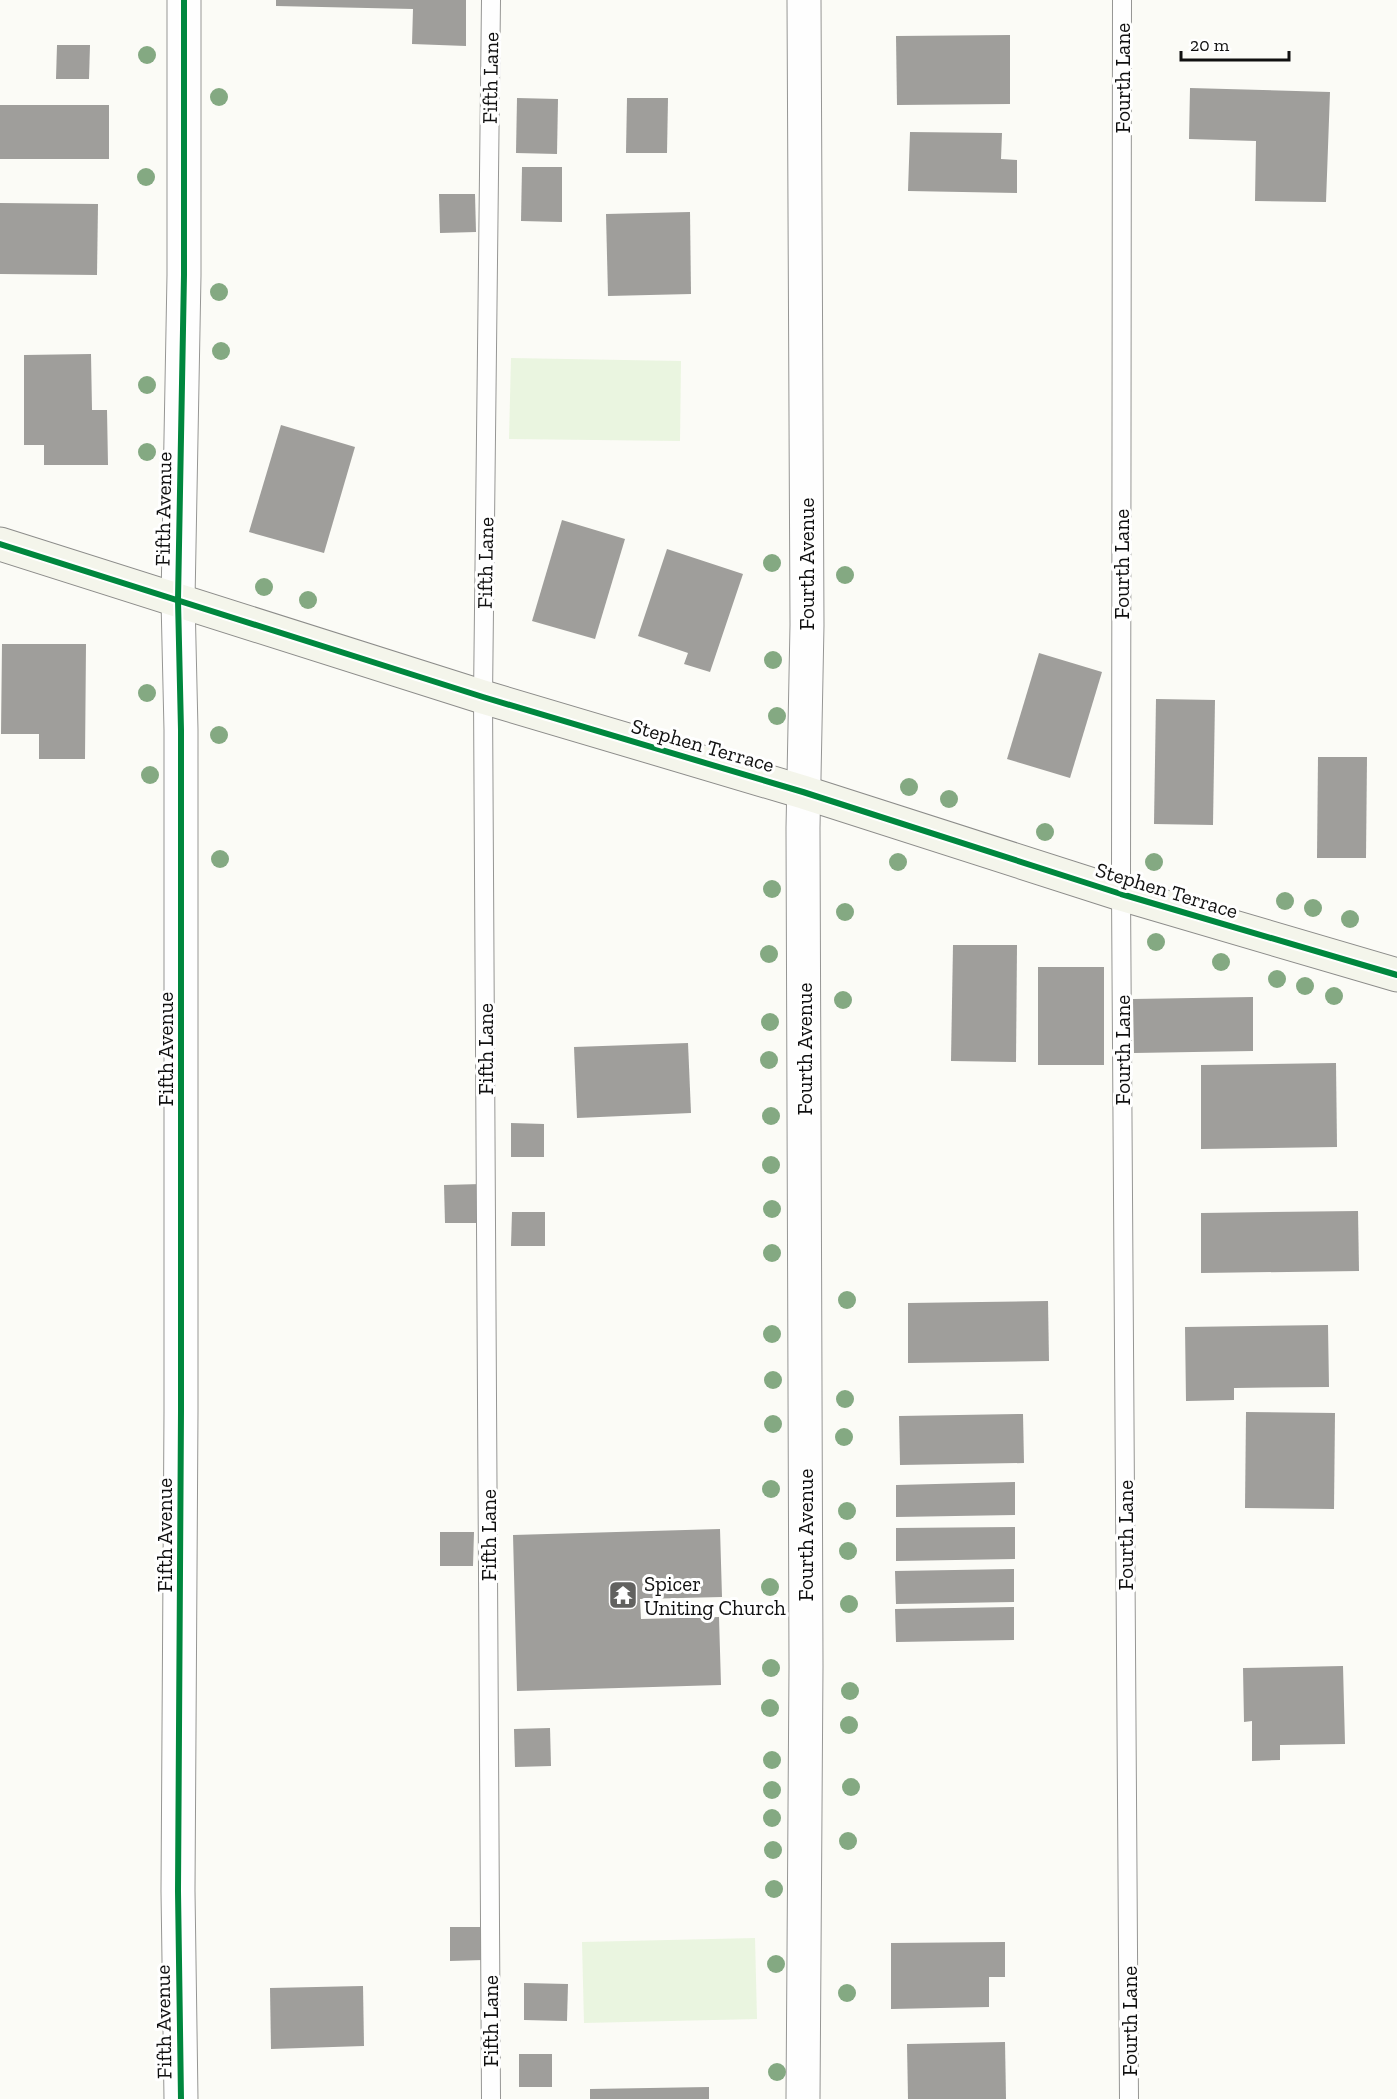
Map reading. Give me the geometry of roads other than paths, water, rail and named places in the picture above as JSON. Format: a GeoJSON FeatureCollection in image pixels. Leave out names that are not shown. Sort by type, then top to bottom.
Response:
{"type":"FeatureCollection","features":[{"type":"Feature","properties":{"kind":"main road","name":"Stephen Terrace"},"geometry":{"type":"LineString","coordinates":[[0,544],[483,697],[803,792],[1121,894],[1397,975]]}},
{"type":"Feature","properties":{"kind":"street","name":"Fifth Avenue"},"geometry":{"type":"LineString","coordinates":[[181,2099],[178,1879],[181,754],[178,600],[184,263],[184,0]]}},
{"type":"Feature","properties":{"kind":"street","name":"Fourth Avenue"},"geometry":{"type":"LineString","coordinates":[[803,2099],[806,1678],[803,792],[807,625],[804,0]]}},
{"type":"Feature","properties":{"kind":"lane","name":"Fifth Lane"},"geometry":{"type":"LineString","coordinates":[[491,0],[483,697],[491,2099]]}},
{"type":"Feature","properties":{"kind":"lane","name":"Fourth Lane"},"geometry":{"type":"LineString","coordinates":[[1122,0],[1121,894],[1129,2099]]}},
{"type":"Feature","properties":{"kind":"place","name":"Spicer Uniting Church"},"geometry":{"type":"Point","coordinates":[623,1595]}}]}
